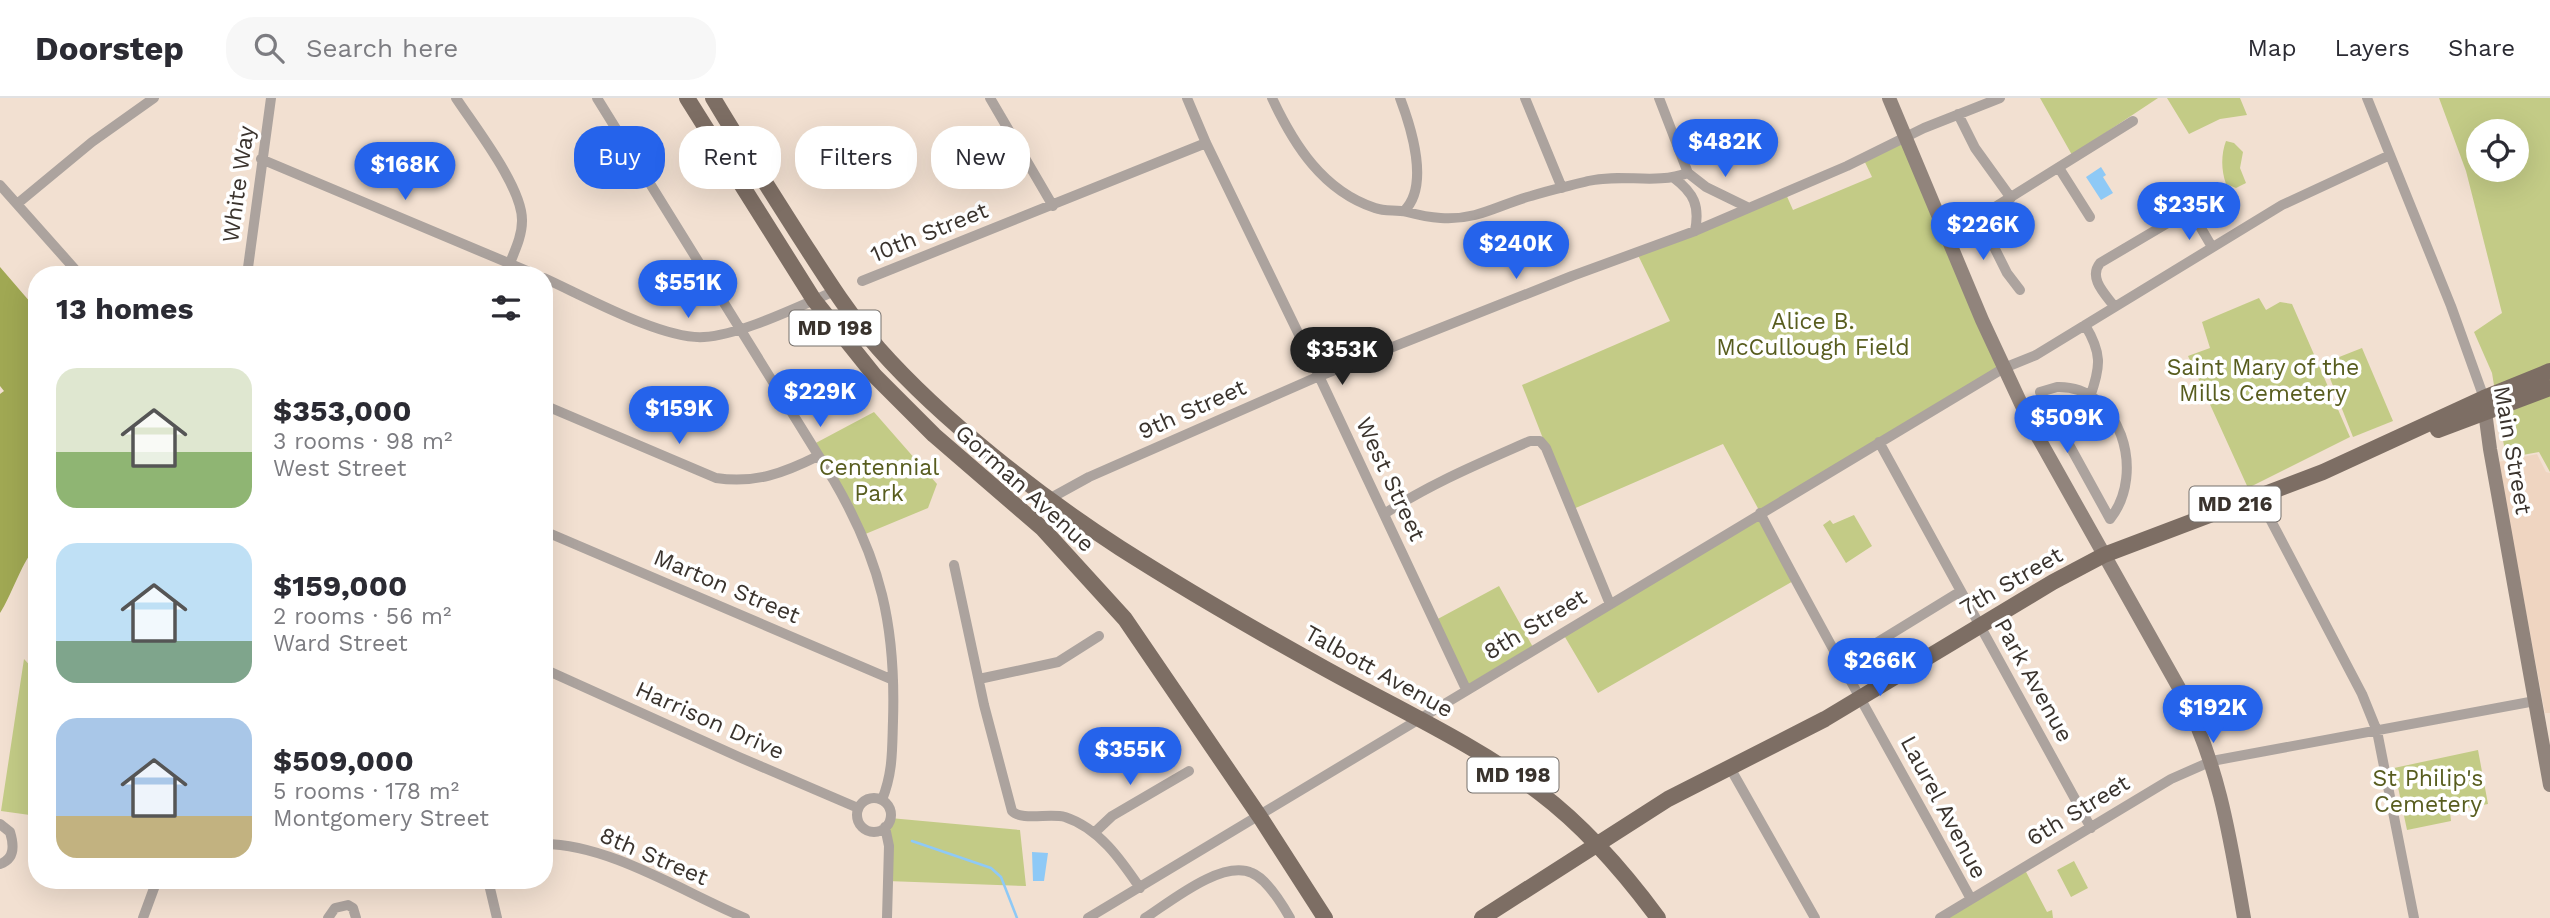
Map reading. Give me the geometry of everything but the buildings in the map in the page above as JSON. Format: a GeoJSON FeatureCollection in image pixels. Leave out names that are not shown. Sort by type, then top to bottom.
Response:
{"type":"FeatureCollection","features":[{"type":"Feature","properties":{"kind":"main road","name":"Gorman Avenue"},"geometry":{"type":"LineString","coordinates":[[687,98],[814,300],[841,336],[901,404],[1064,549],[1125,619],[1259,817],[1320,916]]}},
{"type":"Feature","properties":{"kind":"main road","name":"Gorman Avenue"},"geometry":{"type":"LineString","coordinates":[[713,98],[835,291],[879,349],[917,387],[1049,499]]}},
{"type":"Feature","properties":{"kind":"main road","name":"7th Street"},"geometry":{"type":"LineString","coordinates":[[1482,918],[1501,913],[1596,844],[1668,799],[1729,766],[1783,742],[2053,582],[2104,555],[2366,453],[2422,436],[2550,370]]}},
{"type":"Feature","properties":{"kind":"main road","name":"7th Street"},"geometry":{"type":"LineString","coordinates":[[2484,405],[2550,388]]}},
{"type":"Feature","properties":{"kind":"main road","name":"Talbott Avenue"},"geometry":{"type":"LineString","coordinates":[[1049,499],[1117,546],[1182,586],[1465,744],[1541,793],[1596,844],[1658,918]]}},
{"type":"Feature","properties":{"kind":"street"},"geometry":{"type":"LineString","coordinates":[[17,204],[92,142],[154,98]]}},
{"type":"Feature","properties":{"kind":"street","name":"White Way"},"geometry":{"type":"LineString","coordinates":[[248,266],[271,98]]}},
{"type":"Feature","properties":{"kind":"street"},"geometry":{"type":"LineString","coordinates":[[456,98],[510,183],[520,206],[521,231],[510,263]]}},
{"type":"Feature","properties":{"kind":"street"},"geometry":{"type":"LineString","coordinates":[[597,98],[818,456],[857,522],[875,566],[890,629],[893,680],[891,777],[881,800]]}},
{"type":"Feature","properties":{"kind":"street"},"geometry":{"type":"LineString","coordinates":[[990,98],[1053,206]]}},
{"type":"Feature","properties":{"kind":"street","name":"West Street"},"geometry":{"type":"LineString","coordinates":[[1187,98],[1466,689]]}},
{"type":"Feature","properties":{"kind":"street"},"geometry":{"type":"LineString","coordinates":[[1272,98],[1296,144],[1326,179],[1367,205],[1391,212],[1404,211],[1424,218],[1475,215],[1531,195],[1603,178],[1674,178],[1688,173]]}},
{"type":"Feature","properties":{"kind":"street"},"geometry":{"type":"LineString","coordinates":[[1400,98],[1413,141],[1417,185],[1415,197],[1404,211]]}},
{"type":"Feature","properties":{"kind":"street"},"geometry":{"type":"LineString","coordinates":[[1525,98],[1562,188]]}},
{"type":"Feature","properties":{"kind":"street"},"geometry":{"type":"LineString","coordinates":[[1659,98],[1688,173],[1706,187],[1747,207]]}},
{"type":"Feature","properties":{"kind":"street"},"geometry":{"type":"LineString","coordinates":[[1889,98],[2030,423],[2183,695],[2204,740],[2220,793],[2244,918]]}},
{"type":"Feature","properties":{"kind":"street","name":"9th Street"},"geometry":{"type":"LineString","coordinates":[[1031,517],[1049,499],[1098,473],[1319,376],[1572,275],[1695,230],[2000,98]]}},
{"type":"Feature","properties":{"kind":"street","name":"Main Street"},"geometry":{"type":"LineString","coordinates":[[2367,98],[2451,306],[2484,405],[2550,785]]}},
{"type":"Feature","properties":{"kind":"street"},"geometry":{"type":"LineString","coordinates":[[1958,114],[1975,148],[2011,198]]}},
{"type":"Feature","properties":{"kind":"street"},"geometry":{"type":"LineString","coordinates":[[1947,235],[2133,121]]}},
{"type":"Feature","properties":{"kind":"street","name":"10th Street"},"geometry":{"type":"LineString","coordinates":[[862,281],[1206,143]]}},
{"type":"Feature","properties":{"kind":"street","name":"8th Street"},"geometry":{"type":"LineString","coordinates":[[1088,918],[1760,513],[2004,368],[2036,355],[2295,197],[2390,155]]}},
{"type":"Feature","properties":{"kind":"street"},"geometry":{"type":"LineString","coordinates":[[261,159],[517,266]]}},
{"type":"Feature","properties":{"kind":"street"},"geometry":{"type":"LineString","coordinates":[[2059,168],[2090,217]]}},
{"type":"Feature","properties":{"kind":"street"},"geometry":{"type":"LineString","coordinates":[[1674,178],[1685,186],[1695,201],[1698,209],[1695,230]]}},
{"type":"Feature","properties":{"kind":"street"},"geometry":{"type":"LineString","coordinates":[[0,185],[72,266]]}},
{"type":"Feature","properties":{"kind":"street"},"geometry":{"type":"LineString","coordinates":[[2114,306],[2096,278],[2095,271],[2101,263],[2189,214],[2198,223],[2212,247]]}},
{"type":"Feature","properties":{"kind":"street"},"geometry":{"type":"LineString","coordinates":[[1971,222],[1986,231],[2007,273],[2020,290]]}},
{"type":"Feature","properties":{"kind":"street"},"geometry":{"type":"LineString","coordinates":[[553,282],[671,333],[701,337],[739,328],[835,291]]}},
{"type":"Feature","properties":{"kind":"street"},"geometry":{"type":"LineString","coordinates":[[2085,325],[2094,339],[2099,358],[2090,397]]}},
{"type":"Feature","properties":{"kind":"street"},"geometry":{"type":"LineString","coordinates":[[2066,387],[2090,397],[2102,406],[2119,430],[2128,462],[2123,496],[2110,519],[2040,392],[2048,388],[2066,387]]}},
{"type":"Feature","properties":{"kind":"street"},"geometry":{"type":"LineString","coordinates":[[553,409],[716,478],[762,479],[789,471],[818,456]]}},
{"type":"Feature","properties":{"kind":"street"},"geometry":{"type":"LineString","coordinates":[[1384,514],[1463,469],[1530,441],[1540,441],[1546,448],[1610,604]]}},
{"type":"Feature","properties":{"kind":"street","name":"Park Avenue"},"geometry":{"type":"LineString","coordinates":[[1879,442],[2091,828]]}},
{"type":"Feature","properties":{"kind":"street"},"geometry":{"type":"LineString","coordinates":[[2258,496],[2362,694],[2377,731],[2414,918]]}},
{"type":"Feature","properties":{"kind":"street","name":"Laurel Avenue"},"geometry":{"type":"LineString","coordinates":[[1760,513],[1970,900]]}},
{"type":"Feature","properties":{"kind":"street","name":"Marton Street"},"geometry":{"type":"LineString","coordinates":[[553,535],[893,680]]}},
{"type":"Feature","properties":{"kind":"street"},"geometry":{"type":"LineString","coordinates":[[954,565],[1012,811],[1016,816],[1065,817],[1094,833],[1123,863],[1140,888]]}},
{"type":"Feature","properties":{"kind":"street"},"geometry":{"type":"LineString","coordinates":[[1842,664],[1961,592]]}},
{"type":"Feature","properties":{"kind":"street"},"geometry":{"type":"LineString","coordinates":[[979,679],[1058,662],[1099,636]]}},
{"type":"Feature","properties":{"kind":"street","name":"Harrison Drive"},"geometry":{"type":"LineString","coordinates":[[553,673],[858,808]]}},
{"type":"Feature","properties":{"kind":"street","name":"6th Street"},"geometry":{"type":"LineString","coordinates":[[1940,918],[2171,779],[2211,761],[2535,701]]}},
{"type":"Feature","properties":{"kind":"street"},"geometry":{"type":"LineString","coordinates":[[1729,766],[1815,918]]}},
{"type":"Feature","properties":{"kind":"street"},"geometry":{"type":"LineString","coordinates":[[1094,833],[1112,816],[1189,771]]}},
{"type":"Feature","properties":{"kind":"street"},"geometry":{"type":"LineString","coordinates":[[885,827],[875,831],[864,828],[858,819],[858,808],[861,804],[871,798],[881,800],[890,813],[885,827],[889,846],[887,918]]}},
{"type":"Feature","properties":{"kind":"street"},"geometry":{"type":"LineString","coordinates":[[0,824],[10,832],[13,852],[8,861],[0,864]]}},
{"type":"Feature","properties":{"kind":"street","name":"8th Street"},"geometry":{"type":"LineString","coordinates":[[553,845],[602,855],[745,918]]}},
{"type":"Feature","properties":{"kind":"street"},"geometry":{"type":"LineString","coordinates":[[1145,918],[1203,882],[1222,872],[1235,870],[1255,874],[1290,918]]}},
{"type":"Feature","properties":{"kind":"street"},"geometry":{"type":"LineString","coordinates":[[144,918],[154,889]]}},
{"type":"Feature","properties":{"kind":"street"},"geometry":{"type":"LineString","coordinates":[[490,889],[497,918]]}},
{"type":"Feature","properties":{"kind":"street"},"geometry":{"type":"LineString","coordinates":[[328,918],[334,908],[348,905],[353,908],[356,918]]}},
{"type":"Feature","properties":{"kind":"shaded area"},"geometry":{"type":"Polygon","coordinates":[[[2537,454],[2546,472],[2550,473],[2550,713],[2545,713],[2498,462],[2537,454]]]}},
{"type":"Feature","properties":{"kind":"green space"},"geometry":{"type":"Polygon","coordinates":[[[2040,98],[2158,98],[2072,155],[2040,98]]]}},
{"type":"Feature","properties":{"kind":"green space"},"geometry":{"type":"Polygon","coordinates":[[[2167,98],[2240,98],[2247,115],[2220,119],[2189,134],[2167,98]]]}},
{"type":"Feature","properties":{"kind":"green space"},"geometry":{"type":"Polygon","coordinates":[[[2439,98],[2550,98],[2550,472],[2539,452],[2506,458],[2492,373],[2474,332],[2502,313],[2469,182],[2529,182],[2529,119],[2466,119],[2466,171],[2439,98]]]}},
{"type":"Feature","properties":{"kind":"green space","name":"Alice B. McCullough Field"},"geometry":{"type":"Polygon","coordinates":[[[1906,137],[2004,368],[1761,512],[1795,580],[1598,693],[1562,632],[1760,512],[1723,444],[1571,510],[1522,385],[1670,321],[1636,251],[1785,192],[1793,210],[1872,177],[1863,158],[1906,137]]]}},
{"type":"Feature","properties":{"kind":"green space"},"geometry":{"type":"Polygon","coordinates":[[[2226,141],[2234,143],[2243,152],[2240,168],[2246,183],[2236,188],[2226,184],[2223,173],[2222,157],[2226,141]]]}},
{"type":"Feature","properties":{"kind":"green space"},"geometry":{"type":"Polygon","coordinates":[[[0,267],[28,300],[28,558],[0,613],[0,394],[4,391],[0,386],[0,267]]]}},
{"type":"Feature","properties":{"kind":"green space","name":"Saint Mary of the Mills Cemetery"},"geometry":{"type":"Polygon","coordinates":[[[2259,298],[2266,310],[2280,302],[2292,304],[2350,437],[2248,488],[2188,356],[2210,348],[2202,322],[2259,298]]]}},
{"type":"Feature","properties":{"kind":"green space"},"geometry":{"type":"Polygon","coordinates":[[[2362,348],[2393,421],[2353,437],[2324,363],[2362,348]]]}},
{"type":"Feature","properties":{"kind":"green space","name":"Centennial Park"},"geometry":{"type":"Polygon","coordinates":[[[874,412],[937,484],[928,508],[863,535],[812,445],[874,412]]]}},
{"type":"Feature","properties":{"kind":"green space"},"geometry":{"type":"Polygon","coordinates":[[[1854,515],[1872,546],[1846,563],[1823,525],[1830,520],[1833,524],[1854,515]]]}},
{"type":"Feature","properties":{"kind":"green space"},"geometry":{"type":"Polygon","coordinates":[[[1499,586],[1534,649],[1466,689],[1434,621],[1499,586]]]}},
{"type":"Feature","properties":{"kind":"green space"},"geometry":{"type":"Polygon","coordinates":[[[24,659],[28,663],[28,815],[1,811],[24,659]]]}},
{"type":"Feature","properties":{"kind":"green space","name":"St Philip's Cemetery"},"geometry":{"type":"Polygon","coordinates":[[[2478,750],[2488,804],[2450,811],[2451,821],[2407,830],[2394,768],[2478,750]]]}},
{"type":"Feature","properties":{"kind":"green space"},"geometry":{"type":"Polygon","coordinates":[[[890,818],[1020,830],[1026,886],[887,881],[885,827],[890,818]]]}},
{"type":"Feature","properties":{"kind":"green space"},"geometry":{"type":"Polygon","coordinates":[[[2074,861],[2088,888],[2071,897],[2057,870],[2074,861]]]}},
{"type":"Feature","properties":{"kind":"green space"},"geometry":{"type":"Polygon","coordinates":[[[2024,868],[2047,912],[2052,910],[2053,918],[1940,918],[2024,868]]]}},
{"type":"Feature","properties":{"kind":"water"},"geometry":{"type":"Polygon","coordinates":[[[2101,167],[2106,175],[2103,177],[2113,193],[2101,200],[2086,177],[2101,167]]]}},
{"type":"Feature","properties":{"kind":"water"},"geometry":{"type":"Polygon","coordinates":[[[1032,852],[1048,853],[1044,881],[1033,881],[1032,852]]]}},
{"type":"Feature","properties":{"kind":"waterway"},"geometry":{"type":"LineString","coordinates":[[912,841],[991,868],[1001,877],[1017,918]]}}]}
